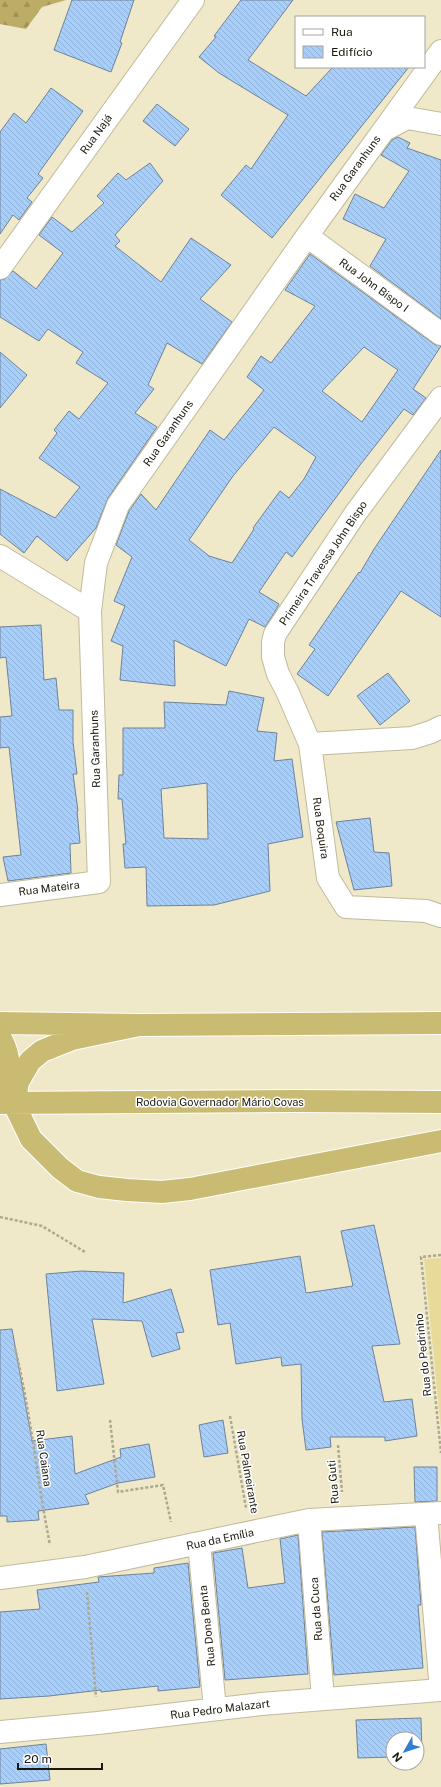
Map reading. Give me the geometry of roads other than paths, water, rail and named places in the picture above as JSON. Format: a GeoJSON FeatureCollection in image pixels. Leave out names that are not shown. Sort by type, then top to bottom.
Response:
{"type":"FeatureCollection","features":[{"type":"Feature","properties":{"kind":"highway"},"geometry":{"type":"LineString","coordinates":[[0,1023],[140,1025],[441,1023]]}},
{"type":"Feature","properties":{"kind":"highway"},"geometry":{"type":"LineString","coordinates":[[5,1099],[18,1082],[30,1061],[42,1051],[72,1039],[140,1025]]}},
{"type":"Feature","properties":{"kind":"highway"},"geometry":{"type":"LineString","coordinates":[[0,1037],[7,1050],[9,1064],[5,1099],[31,1139],[71,1177],[77,1181],[99,1187],[162,1192],[190,1189],[441,1141]]}},
{"type":"Feature","properties":{"kind":"highway","name":"Rodovia Governador Mário Covas"},"geometry":{"type":"LineString","coordinates":[[5,1099],[441,1102]]}},
{"type":"Feature","properties":{"kind":"street","name":"Rua Najá"},"geometry":{"type":"LineString","coordinates":[[0,268],[192,0]]}},
{"type":"Feature","properties":{"kind":"street","name":"Rua Garanhuns"},"geometry":{"type":"LineString","coordinates":[[99,882],[90,611],[96,563],[118,505],[307,236],[441,51]]}},
{"type":"Feature","properties":{"kind":"street"},"geometry":{"type":"LineString","coordinates":[[383,130],[407,118],[441,124]]}},
{"type":"Feature","properties":{"kind":"street","name":"Rua John Bispo I"},"geometry":{"type":"LineString","coordinates":[[307,236],[441,334]]}},
{"type":"Feature","properties":{"kind":"street","name":"Primeira Travessa John Bispo"},"geometry":{"type":"LineString","coordinates":[[310,744],[287,690],[278,674],[274,657],[273,642],[275,634],[355,514],[441,398]]}},
{"type":"Feature","properties":{"kind":"street"},"geometry":{"type":"LineString","coordinates":[[0,556],[90,611]]}},
{"type":"Feature","properties":{"kind":"street"},"geometry":{"type":"LineString","coordinates":[[310,744],[412,738],[441,727]]}},
{"type":"Feature","properties":{"kind":"street","name":"Rua Boquira"},"geometry":{"type":"LineString","coordinates":[[310,744],[328,878],[346,907],[426,911],[441,916]]}},
{"type":"Feature","properties":{"kind":"street","name":"Rua Mateira"},"geometry":{"type":"LineString","coordinates":[[0,895],[99,882]]}},
{"type":"Feature","properties":{"kind":"street"},"geometry":{"type":"LineString","coordinates":[[434,1513],[441,1690]]}},
{"type":"Feature","properties":{"kind":"street","name":"Rua da Emília"},"geometry":{"type":"LineString","coordinates":[[0,1578],[85,1567],[309,1520],[434,1513]]}},
{"type":"Feature","properties":{"kind":"street","name":"Rua da Cuca"},"geometry":{"type":"LineString","coordinates":[[309,1520],[323,1699]]}},
{"type":"Feature","properties":{"kind":"street","name":"Rua Dona Benta"},"geometry":{"type":"LineString","coordinates":[[199,1543],[215,1709]]}},
{"type":"Feature","properties":{"kind":"street","name":"Rua Pedro Malazart"},"geometry":{"type":"LineString","coordinates":[[0,1732],[98,1723],[261,1704],[441,1690]]}}]}
